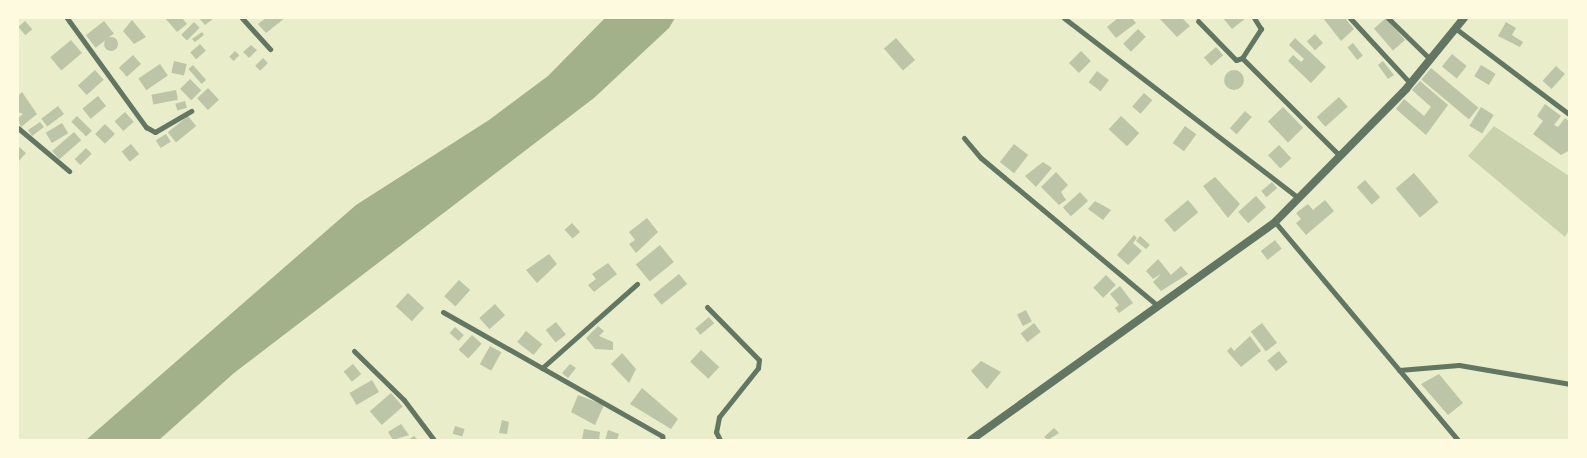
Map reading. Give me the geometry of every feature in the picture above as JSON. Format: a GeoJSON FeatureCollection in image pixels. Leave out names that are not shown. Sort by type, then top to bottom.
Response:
{"type":"FeatureCollection","features":[{"type":"Feature","properties":{"kind":"street"},"geometry":{"type":"LineString","coordinates":[[67,18],[146,127],[156,132],[191,111]]}},
{"type":"Feature","properties":{"kind":"street"},"geometry":{"type":"LineString","coordinates":[[242,18],[270,50]]}},
{"type":"Feature","properties":{"kind":"street"},"geometry":{"type":"LineString","coordinates":[[1064,18],[1299,198]]}},
{"type":"Feature","properties":{"kind":"street"},"geometry":{"type":"LineString","coordinates":[[1198,21],[1236,60],[1242,58],[1261,29],[1254,18]]}},
{"type":"Feature","properties":{"kind":"street"},"geometry":{"type":"LineString","coordinates":[[1350,18],[1410,83]]}},
{"type":"Feature","properties":{"kind":"street"},"geometry":{"type":"LineString","coordinates":[[1388,18],[1430,59]]}},
{"type":"Feature","properties":{"kind":"street"},"geometry":{"type":"LineString","coordinates":[[970,440],[1276,222],[1410,83],[1464,18]]}},
{"type":"Feature","properties":{"kind":"street"},"geometry":{"type":"LineString","coordinates":[[1455,28],[1570,115]]}},
{"type":"Feature","properties":{"kind":"street"},"geometry":{"type":"LineString","coordinates":[[1242,58],[1340,156]]}},
{"type":"Feature","properties":{"kind":"street"},"geometry":{"type":"LineString","coordinates":[[18,128],[69,170]]}},
{"type":"Feature","properties":{"kind":"street"},"geometry":{"type":"LineString","coordinates":[[964,138],[981,158],[1158,306]]}},
{"type":"Feature","properties":{"kind":"street"},"geometry":{"type":"LineString","coordinates":[[1276,222],[1458,440]]}},
{"type":"Feature","properties":{"kind":"street"},"geometry":{"type":"LineString","coordinates":[[542,368],[637,284]]}},
{"type":"Feature","properties":{"kind":"street"},"geometry":{"type":"LineString","coordinates":[[707,307],[759,360],[758,368],[719,417],[716,432],[720,440]]}},
{"type":"Feature","properties":{"kind":"street"},"geometry":{"type":"LineString","coordinates":[[443,312],[662,436],[663,440]]}},
{"type":"Feature","properties":{"kind":"street"},"geometry":{"type":"LineString","coordinates":[[354,351],[404,400],[434,440]]}},
{"type":"Feature","properties":{"kind":"street"},"geometry":{"type":"LineString","coordinates":[[1399,370],[1459,365],[1570,384]]}},
{"type":"Feature","properties":{"kind":"shaded area"},"geometry":{"type":"Polygon","coordinates":[[[605,18],[675,18],[669,28],[594,98],[234,373],[159,440],[86,440],[356,205],[489,120],[548,76],[605,18]]]}},
{"type":"Feature","properties":{"kind":"shaded area"},"geometry":{"type":"Polygon","coordinates":[[[1494,126],[1569,176],[1569,230],[1565,237],[1468,156],[1494,126]]]}},
{"type":"Feature","properties":{"kind":"building"},"geometry":{"type":"Polygon","coordinates":[[[165,18],[182,18],[187,24],[177,32],[165,18]]]}},
{"type":"Feature","properties":{"kind":"building"},"geometry":{"type":"Polygon","coordinates":[[[199,18],[214,18],[205,25],[199,18]]]}},
{"type":"Feature","properties":{"kind":"building"},"geometry":{"type":"Polygon","coordinates":[[[266,18],[285,18],[266,33],[258,24],[266,18]]]}},
{"type":"Feature","properties":{"kind":"building"},"geometry":{"type":"Polygon","coordinates":[[[1118,18],[1132,18],[1136,23],[1116,38],[1107,27],[1118,18]]]}},
{"type":"Feature","properties":{"kind":"building"},"geometry":{"type":"Polygon","coordinates":[[[1159,18],[1182,18],[1190,26],[1177,37],[1159,18]]]}},
{"type":"Feature","properties":{"kind":"building"},"geometry":{"type":"Polygon","coordinates":[[[1223,18],[1246,18],[1232,29],[1223,18]]]}},
{"type":"Feature","properties":{"kind":"building"},"geometry":{"type":"Polygon","coordinates":[[[1323,18],[1345,18],[1354,29],[1341,41],[1323,18]]]}},
{"type":"Feature","properties":{"kind":"building"},"geometry":{"type":"Polygon","coordinates":[[[1386,18],[1405,40],[1393,50],[1374,28],[1386,18]]]}},
{"type":"Feature","properties":{"kind":"building"},"geometry":{"type":"Polygon","coordinates":[[[132,20],[146,37],[134,44],[123,31],[132,20]]]}},
{"type":"Feature","properties":{"kind":"building"},"geometry":{"type":"Polygon","coordinates":[[[25,21],[32,29],[25,35],[18,27],[25,21]]]}},
{"type":"Feature","properties":{"kind":"building"},"geometry":{"type":"Polygon","coordinates":[[[104,21],[114,34],[96,48],[86,35],[104,21]]]}},
{"type":"Feature","properties":{"kind":"building"},"geometry":{"type":"Polygon","coordinates":[[[194,22],[200,28],[187,40],[181,35],[194,22]]]}},
{"type":"Feature","properties":{"kind":"building"},"geometry":{"type":"Polygon","coordinates":[[[1506,22],[1516,28],[1512,35],[1523,42],[1520,47],[1498,36],[1506,22]]]}},
{"type":"Feature","properties":{"kind":"building"},"geometry":{"type":"Polygon","coordinates":[[[1138,29],[1146,37],[1131,52],[1123,44],[1138,29]]]}},
{"type":"Feature","properties":{"kind":"building"},"geometry":{"type":"Polygon","coordinates":[[[202,32],[204,35],[195,42],[192,39],[202,32]]]}},
{"type":"Feature","properties":{"kind":"building"},"geometry":{"type":"Polygon","coordinates":[[[1315,34],[1323,43],[1315,50],[1307,41],[1315,34]]]}},
{"type":"Feature","properties":{"kind":"building"},"geometry":{"type":"Polygon","coordinates":[[[108,37],[114,37],[118,44],[114,51],[108,51],[104,47],[104,41],[108,37]]]}},
{"type":"Feature","properties":{"kind":"building"},"geometry":{"type":"Polygon","coordinates":[[[896,38],[915,60],[903,70],[884,48],[896,38]]]}},
{"type":"Feature","properties":{"kind":"building"},"geometry":{"type":"Polygon","coordinates":[[[1295,38],[1326,67],[1311,83],[1288,61],[1293,55],[1301,62],[1304,59],[1289,45],[1295,38]]]}},
{"type":"Feature","properties":{"kind":"building"},"geometry":{"type":"Polygon","coordinates":[[[71,40],[82,53],[61,70],[50,57],[71,40]]]}},
{"type":"Feature","properties":{"kind":"building"},"geometry":{"type":"Polygon","coordinates":[[[1353,43],[1363,56],[1357,60],[1347,47],[1353,43]]]}},
{"type":"Feature","properties":{"kind":"building"},"geometry":{"type":"Polygon","coordinates":[[[200,44],[206,51],[196,59],[190,53],[200,44]]]}},
{"type":"Feature","properties":{"kind":"building"},"geometry":{"type":"Polygon","coordinates":[[[251,45],[257,50],[249,58],[243,52],[251,45]]]}},
{"type":"Feature","properties":{"kind":"building"},"geometry":{"type":"Polygon","coordinates":[[[1216,47],[1223,55],[1211,66],[1204,57],[1216,47]]]}},
{"type":"Feature","properties":{"kind":"building"},"geometry":{"type":"Polygon","coordinates":[[[235,51],[239,55],[234,61],[229,57],[235,51]]]}},
{"type":"Feature","properties":{"kind":"building"},"geometry":{"type":"Polygon","coordinates":[[[1081,51],[1091,61],[1079,73],[1069,63],[1081,51]]]}},
{"type":"Feature","properties":{"kind":"building"},"geometry":{"type":"Polygon","coordinates":[[[1452,54],[1467,66],[1457,78],[1442,66],[1452,54]]]}},
{"type":"Feature","properties":{"kind":"building"},"geometry":{"type":"Polygon","coordinates":[[[133,55],[141,64],[127,77],[119,68],[133,55]]]}},
{"type":"Feature","properties":{"kind":"building"},"geometry":{"type":"Polygon","coordinates":[[[263,58],[268,63],[260,71],[255,66],[263,58]]]}},
{"type":"Feature","properties":{"kind":"building"},"geometry":{"type":"Polygon","coordinates":[[[174,61],[187,64],[184,76],[171,73],[174,61]]]}},
{"type":"Feature","properties":{"kind":"building"},"geometry":{"type":"Polygon","coordinates":[[[1383,61],[1394,75],[1388,79],[1378,65],[1383,61]]]}},
{"type":"Feature","properties":{"kind":"building"},"geometry":{"type":"Polygon","coordinates":[[[160,64],[168,76],[146,90],[138,79],[160,64]]]}},
{"type":"Feature","properties":{"kind":"building"},"geometry":{"type":"Polygon","coordinates":[[[193,65],[206,80],[202,84],[188,69],[193,65]]]}},
{"type":"Feature","properties":{"kind":"building"},"geometry":{"type":"Polygon","coordinates":[[[1481,65],[1496,74],[1489,85],[1474,76],[1481,65]]]}},
{"type":"Feature","properties":{"kind":"building"},"geometry":{"type":"Polygon","coordinates":[[[1556,66],[1565,74],[1552,89],[1543,81],[1556,66]]]}},
{"type":"Feature","properties":{"kind":"building"},"geometry":{"type":"Polygon","coordinates":[[[1431,68],[1478,108],[1469,119],[1421,79],[1431,68]]]}},
{"type":"Feature","properties":{"kind":"building"},"geometry":{"type":"Polygon","coordinates":[[[95,70],[104,80],[87,95],[78,85],[95,70]]]}},
{"type":"Feature","properties":{"kind":"building"},"geometry":{"type":"Polygon","coordinates":[[[1234,70],[1241,73],[1244,80],[1241,87],[1234,90],[1227,87],[1224,80],[1227,73],[1234,70]]]}},
{"type":"Feature","properties":{"kind":"building"},"geometry":{"type":"Polygon","coordinates":[[[1097,71],[1109,80],[1101,91],[1089,82],[1097,71]]]}},
{"type":"Feature","properties":{"kind":"building"},"geometry":{"type":"Polygon","coordinates":[[[190,79],[201,90],[191,100],[180,89],[190,79]]]}},
{"type":"Feature","properties":{"kind":"building"},"geometry":{"type":"Polygon","coordinates":[[[1420,81],[1448,105],[1426,135],[1396,109],[1404,99],[1424,116],[1431,107],[1412,90],[1420,81]]]}},
{"type":"Feature","properties":{"kind":"building"},"geometry":{"type":"Polygon","coordinates":[[[208,88],[219,100],[208,110],[197,98],[208,88]]]}},
{"type":"Feature","properties":{"kind":"building"},"geometry":{"type":"Polygon","coordinates":[[[176,90],[178,100],[153,105],[151,95],[176,90]]]}},
{"type":"Feature","properties":{"kind":"building"},"geometry":{"type":"Polygon","coordinates":[[[22,92],[37,114],[21,127],[18,118],[23,114],[18,112],[18,96],[22,92]]]}},
{"type":"Feature","properties":{"kind":"building"},"geometry":{"type":"Polygon","coordinates":[[[1144,93],[1152,100],[1140,114],[1132,107],[1144,93]]]}},
{"type":"Feature","properties":{"kind":"building"},"geometry":{"type":"Polygon","coordinates":[[[98,96],[106,106],[91,119],[82,109],[98,96]]]}},
{"type":"Feature","properties":{"kind":"building"},"geometry":{"type":"Polygon","coordinates":[[[1339,97],[1348,107],[1325,127],[1317,117],[1339,97]]]}},
{"type":"Feature","properties":{"kind":"building"},"geometry":{"type":"Polygon","coordinates":[[[185,101],[187,108],[177,110],[175,104],[185,101]]]}},
{"type":"Feature","properties":{"kind":"building"},"geometry":{"type":"Polygon","coordinates":[[[1545,104],[1561,116],[1554,125],[1558,127],[1565,118],[1570,122],[1570,150],[1561,155],[1533,134],[1543,121],[1537,116],[1545,104]]]}},
{"type":"Feature","properties":{"kind":"building"},"geometry":{"type":"Polygon","coordinates":[[[58,106],[64,114],[47,127],[41,119],[58,106]]]}},
{"type":"Feature","properties":{"kind":"building"},"geometry":{"type":"Polygon","coordinates":[[[1283,107],[1303,128],[1288,142],[1268,122],[1283,107]]]}},
{"type":"Feature","properties":{"kind":"building"},"geometry":{"type":"Polygon","coordinates":[[[1481,107],[1494,115],[1482,134],[1469,126],[1481,107]]]}},
{"type":"Feature","properties":{"kind":"building"},"geometry":{"type":"Polygon","coordinates":[[[1245,111],[1252,117],[1237,134],[1230,128],[1245,111]]]}},
{"type":"Feature","properties":{"kind":"building"},"geometry":{"type":"Polygon","coordinates":[[[125,112],[134,122],[123,131],[115,121],[125,112]]]}},
{"type":"Feature","properties":{"kind":"building"},"geometry":{"type":"Polygon","coordinates":[[[77,116],[92,131],[86,137],[71,122],[77,116]]]}},
{"type":"Feature","properties":{"kind":"building"},"geometry":{"type":"Polygon","coordinates":[[[188,116],[196,126],[176,142],[168,132],[188,116]]]}},
{"type":"Feature","properties":{"kind":"building"},"geometry":{"type":"Polygon","coordinates":[[[1121,116],[1139,133],[1127,146],[1109,129],[1121,116]]]}},
{"type":"Feature","properties":{"kind":"building"},"geometry":{"type":"Polygon","coordinates":[[[40,122],[44,127],[32,136],[28,130],[40,122]]]}},
{"type":"Feature","properties":{"kind":"building"},"geometry":{"type":"Polygon","coordinates":[[[62,123],[68,133],[52,143],[46,133],[62,123]]]}},
{"type":"Feature","properties":{"kind":"building"},"geometry":{"type":"Polygon","coordinates":[[[105,124],[115,134],[105,144],[95,134],[105,124]]]}},
{"type":"Feature","properties":{"kind":"building"},"geometry":{"type":"Polygon","coordinates":[[[1185,126],[1196,134],[1184,151],[1173,143],[1185,126]]]}},
{"type":"Feature","properties":{"kind":"building"},"geometry":{"type":"Polygon","coordinates":[[[74,132],[81,140],[59,159],[52,151],[74,132]]]}},
{"type":"Feature","properties":{"kind":"building"},"geometry":{"type":"Polygon","coordinates":[[[166,134],[171,142],[161,148],[156,140],[166,134]]]}},
{"type":"Feature","properties":{"kind":"building"},"geometry":{"type":"Polygon","coordinates":[[[131,144],[139,154],[130,162],[122,152],[131,144]]]}},
{"type":"Feature","properties":{"kind":"building"},"geometry":{"type":"Polygon","coordinates":[[[1014,144],[1028,155],[1014,173],[1000,162],[1014,144]]]}},
{"type":"Feature","properties":{"kind":"building"},"geometry":{"type":"Polygon","coordinates":[[[1279,145],[1291,158],[1280,168],[1268,155],[1279,145]]]}},
{"type":"Feature","properties":{"kind":"building"},"geometry":{"type":"Polygon","coordinates":[[[18,146],[26,153],[18,162],[18,146]]]}},
{"type":"Feature","properties":{"kind":"building"},"geometry":{"type":"Polygon","coordinates":[[[86,148],[92,154],[80,165],[75,159],[86,148]]]}},
{"type":"Feature","properties":{"kind":"building"},"geometry":{"type":"Polygon","coordinates":[[[1043,162],[1052,168],[1036,187],[1025,176],[1043,162]]]}},
{"type":"Feature","properties":{"kind":"building"},"geometry":{"type":"Polygon","coordinates":[[[1056,172],[1068,185],[1061,192],[1066,200],[1059,205],[1041,187],[1056,172]]]}},
{"type":"Feature","properties":{"kind":"building"},"geometry":{"type":"Polygon","coordinates":[[[1414,173],[1438,202],[1420,218],[1396,188],[1414,173]]]}},
{"type":"Feature","properties":{"kind":"building"},"geometry":{"type":"Polygon","coordinates":[[[1215,177],[1240,204],[1228,218],[1203,186],[1215,177]]]}},
{"type":"Feature","properties":{"kind":"building"},"geometry":{"type":"Polygon","coordinates":[[[1365,180],[1380,197],[1372,205],[1357,187],[1365,180]]]}},
{"type":"Feature","properties":{"kind":"building"},"geometry":{"type":"Polygon","coordinates":[[[1272,182],[1277,188],[1266,197],[1261,191],[1272,182]]]}},
{"type":"Feature","properties":{"kind":"building"},"geometry":{"type":"Polygon","coordinates":[[[1080,192],[1088,201],[1071,216],[1063,207],[1080,192]]]}},
{"type":"Feature","properties":{"kind":"building"},"geometry":{"type":"Polygon","coordinates":[[[1256,196],[1266,207],[1248,223],[1238,212],[1256,196]]]}},
{"type":"Feature","properties":{"kind":"building"},"geometry":{"type":"Polygon","coordinates":[[[1188,200],[1198,212],[1175,232],[1164,220],[1188,200]]]}},
{"type":"Feature","properties":{"kind":"building"},"geometry":{"type":"Polygon","coordinates":[[[1325,200],[1334,211],[1306,235],[1296,223],[1301,219],[1296,213],[1308,204],[1313,210],[1325,200]]]}},
{"type":"Feature","properties":{"kind":"building"},"geometry":{"type":"Polygon","coordinates":[[[1095,201],[1111,210],[1103,220],[1088,209],[1095,201]]]}},
{"type":"Feature","properties":{"kind":"building"},"geometry":{"type":"Polygon","coordinates":[[[647,218],[658,232],[636,253],[629,244],[635,240],[629,232],[647,218]]]}},
{"type":"Feature","properties":{"kind":"building"},"geometry":{"type":"Polygon","coordinates":[[[572,223],[580,232],[573,239],[565,230],[572,223]]]}},
{"type":"Feature","properties":{"kind":"building"},"geometry":{"type":"Polygon","coordinates":[[[1134,235],[1137,238],[1133,243],[1142,251],[1128,265],[1117,255],[1134,235]]]}},
{"type":"Feature","properties":{"kind":"building"},"geometry":{"type":"Polygon","coordinates":[[[1140,236],[1150,245],[1146,249],[1136,241],[1140,236]]]}},
{"type":"Feature","properties":{"kind":"building"},"geometry":{"type":"Polygon","coordinates":[[[1275,240],[1282,249],[1268,260],[1261,251],[1275,240]]]}},
{"type":"Feature","properties":{"kind":"building"},"geometry":{"type":"Polygon","coordinates":[[[660,245],[674,262],[650,282],[636,265],[660,245]]]}},
{"type":"Feature","properties":{"kind":"building"},"geometry":{"type":"Polygon","coordinates":[[[549,254],[557,264],[537,283],[526,270],[549,254]]]}},
{"type":"Feature","properties":{"kind":"building"},"geometry":{"type":"Polygon","coordinates":[[[1158,259],[1171,275],[1181,266],[1188,274],[1161,291],[1153,282],[1161,274],[1153,279],[1146,271],[1158,259]]]}},
{"type":"Feature","properties":{"kind":"building"},"geometry":{"type":"Polygon","coordinates":[[[608,263],[617,274],[594,292],[588,285],[596,279],[592,274],[608,263]]]}},
{"type":"Feature","properties":{"kind":"building"},"geometry":{"type":"Polygon","coordinates":[[[679,274],[687,284],[662,305],[653,295],[679,274]]]}},
{"type":"Feature","properties":{"kind":"building"},"geometry":{"type":"Polygon","coordinates":[[[1106,275],[1116,285],[1103,298],[1093,288],[1106,275]]]}},
{"type":"Feature","properties":{"kind":"building"},"geometry":{"type":"Polygon","coordinates":[[[459,280],[470,290],[455,306],[444,296],[459,280]]]}},
{"type":"Feature","properties":{"kind":"building"},"geometry":{"type":"Polygon","coordinates":[[[1120,286],[1133,303],[1119,313],[1115,308],[1119,305],[1110,294],[1120,286]]]}},
{"type":"Feature","properties":{"kind":"building"},"geometry":{"type":"Polygon","coordinates":[[[408,293],[424,308],[412,321],[396,306],[408,293]]]}},
{"type":"Feature","properties":{"kind":"building"},"geometry":{"type":"Polygon","coordinates":[[[495,304],[505,315],[489,329],[479,318],[495,304]]]}},
{"type":"Feature","properties":{"kind":"building"},"geometry":{"type":"Polygon","coordinates":[[[1026,310],[1032,322],[1023,326],[1017,315],[1026,310]]]}},
{"type":"Feature","properties":{"kind":"building"},"geometry":{"type":"Polygon","coordinates":[[[709,317],[714,323],[700,335],[695,329],[709,317]]]}},
{"type":"Feature","properties":{"kind":"building"},"geometry":{"type":"Polygon","coordinates":[[[556,322],[566,335],[556,343],[546,330],[556,322]]]}},
{"type":"Feature","properties":{"kind":"building"},"geometry":{"type":"Polygon","coordinates":[[[1034,323],[1041,332],[1027,342],[1021,333],[1034,323]]]}},
{"type":"Feature","properties":{"kind":"building"},"geometry":{"type":"Polygon","coordinates":[[[1262,323],[1277,343],[1266,351],[1251,331],[1262,323]]]}},
{"type":"Feature","properties":{"kind":"building"},"geometry":{"type":"Polygon","coordinates":[[[598,326],[604,331],[599,336],[613,342],[613,350],[595,349],[586,338],[598,326]]]}},
{"type":"Feature","properties":{"kind":"building"},"geometry":{"type":"Polygon","coordinates":[[[455,327],[464,335],[459,341],[450,333],[455,327]]]}},
{"type":"Feature","properties":{"kind":"building"},"geometry":{"type":"Polygon","coordinates":[[[526,331],[542,344],[534,355],[517,342],[526,331]]]}},
{"type":"Feature","properties":{"kind":"building"},"geometry":{"type":"Polygon","coordinates":[[[472,335],[482,344],[468,359],[459,350],[472,335]]]}},
{"type":"Feature","properties":{"kind":"building"},"geometry":{"type":"Polygon","coordinates":[[[1250,336],[1261,351],[1241,367],[1227,351],[1231,347],[1234,351],[1250,336]]]}},
{"type":"Feature","properties":{"kind":"building"},"geometry":{"type":"Polygon","coordinates":[[[490,346],[501,352],[491,371],[480,364],[490,346]]]}},
{"type":"Feature","properties":{"kind":"building"},"geometry":{"type":"Polygon","coordinates":[[[701,350],[719,367],[708,379],[690,362],[701,350]]]}},
{"type":"Feature","properties":{"kind":"building"},"geometry":{"type":"Polygon","coordinates":[[[1279,351],[1288,362],[1276,371],[1267,360],[1279,351]]]}},
{"type":"Feature","properties":{"kind":"building"},"geometry":{"type":"Polygon","coordinates":[[[622,353],[636,369],[629,383],[611,364],[622,353]]]}},
{"type":"Feature","properties":{"kind":"building"},"geometry":{"type":"Polygon","coordinates":[[[981,361],[1001,372],[987,389],[971,371],[981,361]]]}},
{"type":"Feature","properties":{"kind":"building"},"geometry":{"type":"Polygon","coordinates":[[[353,364],[361,374],[352,382],[344,372],[353,364]]]}},
{"type":"Feature","properties":{"kind":"building"},"geometry":{"type":"Polygon","coordinates":[[[570,364],[576,368],[568,378],[562,373],[570,364]]]}},
{"type":"Feature","properties":{"kind":"building"},"geometry":{"type":"Polygon","coordinates":[[[1439,374],[1463,403],[1448,415],[1421,384],[1439,374]]]}},
{"type":"Feature","properties":{"kind":"building"},"geometry":{"type":"Polygon","coordinates":[[[372,380],[379,392],[356,405],[349,393],[372,380]]]}},
{"type":"Feature","properties":{"kind":"building"},"geometry":{"type":"Polygon","coordinates":[[[642,388],[678,419],[671,429],[630,404],[642,388]]]}},
{"type":"Feature","properties":{"kind":"building"},"geometry":{"type":"Polygon","coordinates":[[[391,393],[403,407],[382,425],[370,411],[391,393]]]}},
{"type":"Feature","properties":{"kind":"building"},"geometry":{"type":"Polygon","coordinates":[[[578,395],[604,405],[595,425],[571,412],[578,395]]]}},
{"type":"Feature","properties":{"kind":"building"},"geometry":{"type":"Polygon","coordinates":[[[502,420],[509,422],[507,434],[499,433],[502,420]]]}},
{"type":"Feature","properties":{"kind":"building"},"geometry":{"type":"Polygon","coordinates":[[[401,424],[409,435],[393,440],[388,432],[401,424]]]}},
{"type":"Feature","properties":{"kind":"building"},"geometry":{"type":"Polygon","coordinates":[[[455,426],[465,429],[462,437],[453,434],[455,426]]]}},
{"type":"Feature","properties":{"kind":"building"},"geometry":{"type":"Polygon","coordinates":[[[1054,428],[1059,433],[1048,440],[1044,437],[1054,428]]]}},
{"type":"Feature","properties":{"kind":"building"},"geometry":{"type":"Polygon","coordinates":[[[584,429],[600,432],[599,440],[582,440],[584,429]]]}},
{"type":"Feature","properties":{"kind":"building"},"geometry":{"type":"Polygon","coordinates":[[[608,430],[619,434],[617,440],[605,440],[608,430]]]}},
{"type":"Feature","properties":{"kind":"building"},"geometry":{"type":"Polygon","coordinates":[[[414,436],[418,440],[408,440],[414,436]]]}}]}
